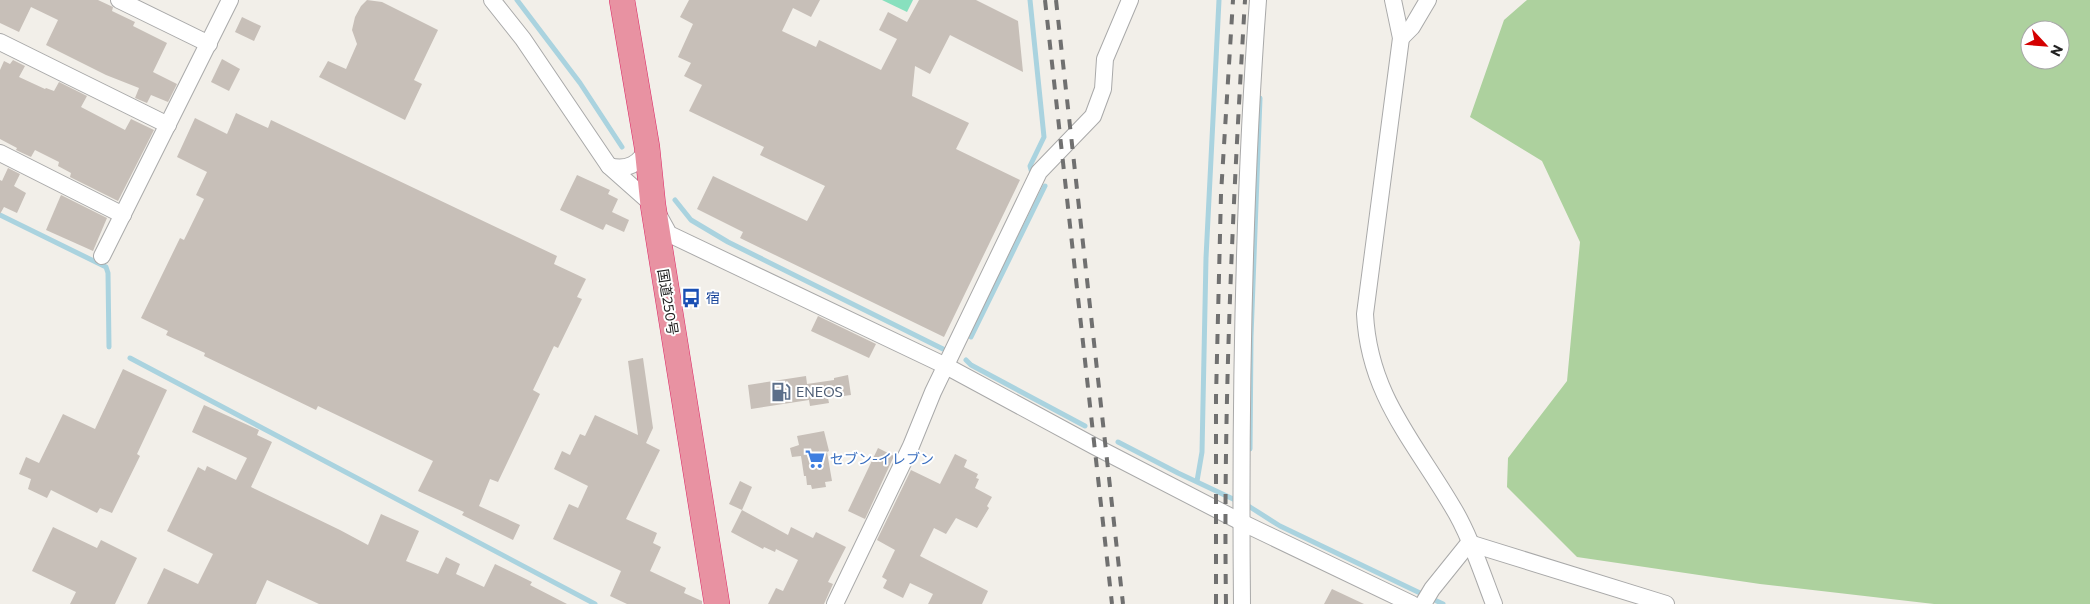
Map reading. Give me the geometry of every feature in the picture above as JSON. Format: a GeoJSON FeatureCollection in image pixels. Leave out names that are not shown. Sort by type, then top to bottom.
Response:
{"type":"FeatureCollection","features":[{"type":"Feature","properties":{"kind":"highway","name":"国道250号"},"geometry":{"type":"LineString","coordinates":[[622,0],[647,147],[653,205],[717,604]]}},
{"type":"Feature","properties":{"kind":"street"},"geometry":{"type":"LineString","coordinates":[[119,0],[209,44]]}},
{"type":"Feature","properties":{"kind":"street"},"geometry":{"type":"LineString","coordinates":[[102,256],[230,0]]}},
{"type":"Feature","properties":{"kind":"street"},"geometry":{"type":"LineString","coordinates":[[492,0],[528,46],[609,166],[653,205],[668,234],[946,366],[1094,446],[1241,510],[1422,601],[1469,543]]}},
{"type":"Feature","properties":{"kind":"street"},"geometry":{"type":"LineString","coordinates":[[835,604],[911,446],[946,366],[1040,172],[1093,116],[1103,89],[1105,59],[1130,0]]}},
{"type":"Feature","properties":{"kind":"street"},"geometry":{"type":"LineString","coordinates":[[1242,604],[1241,510],[1246,232],[1258,0]]}},
{"type":"Feature","properties":{"kind":"street"},"geometry":{"type":"LineString","coordinates":[[1393,0],[1401,38],[1365,314],[1366,339],[1382,393],[1404,432],[1452,506],[1494,604]]}},
{"type":"Feature","properties":{"kind":"street"},"geometry":{"type":"LineString","coordinates":[[1401,38],[1412,27],[1428,0]]}},
{"type":"Feature","properties":{"kind":"street"},"geometry":{"type":"LineString","coordinates":[[0,42],[168,125]]}},
{"type":"Feature","properties":{"kind":"street"},"geometry":{"type":"LineString","coordinates":[[609,166],[619,168],[639,162],[644,156],[647,147]]}},
{"type":"Feature","properties":{"kind":"street"},"geometry":{"type":"LineString","coordinates":[[0,153],[123,215]]}},
{"type":"Feature","properties":{"kind":"street"},"geometry":{"type":"LineString","coordinates":[[1469,543],[1666,604]]}},
{"type":"Feature","properties":{"kind":"green space"},"geometry":{"type":"Polygon","coordinates":[[[882,0],[913,0],[907,12],[882,0]]]}},
{"type":"Feature","properties":{"kind":"green space"},"geometry":{"type":"Polygon","coordinates":[[[1527,0],[2090,0],[2090,604],[1934,604],[1760,584],[1577,557],[1507,487],[1508,458],[1567,381],[1580,242],[1542,161],[1470,117],[1504,20],[1527,0]]]}},
{"type":"Feature","properties":{"kind":"building"},"geometry":{"type":"Polygon","coordinates":[[[0,0],[98,0],[113,7],[112,11],[135,22],[133,26],[167,43],[153,72],[177,84],[168,102],[151,95],[147,103],[135,98],[139,88],[106,75],[46,45],[58,20],[31,7],[19,32],[0,23],[0,0]]]}},
{"type":"Feature","properties":{"kind":"building"},"geometry":{"type":"Polygon","coordinates":[[[367,0],[382,2],[438,30],[414,80],[422,84],[405,120],[319,77],[328,61],[346,69],[357,44],[352,30],[355,17],[367,0]]]}},
{"type":"Feature","properties":{"kind":"building"},"geometry":{"type":"Polygon","coordinates":[[[689,0],[820,0],[811,17],[793,8],[782,31],[816,47],[819,40],[881,70],[897,39],[879,30],[888,12],[907,22],[919,0],[976,0],[1018,21],[1023,72],[950,35],[930,74],[915,66],[912,96],[969,123],[956,149],[1020,180],[944,337],[740,238],[743,232],[697,209],[713,176],[807,221],[825,186],[760,155],[764,147],[689,111],[702,85],[684,76],[691,63],[678,57],[693,24],[680,17],[689,0]]]}},
{"type":"Feature","properties":{"kind":"building"},"geometry":{"type":"Polygon","coordinates":[[[242,17],[261,26],[254,41],[235,32],[242,17]]]}},
{"type":"Feature","properties":{"kind":"building"},"geometry":{"type":"Polygon","coordinates":[[[222,59],[240,69],[229,91],[211,82],[222,59]]]}},
{"type":"Feature","properties":{"kind":"building"},"geometry":{"type":"Polygon","coordinates":[[[13,60],[25,66],[19,77],[54,91],[59,82],[87,96],[81,107],[125,130],[131,119],[154,130],[118,201],[70,177],[71,173],[58,166],[59,162],[35,150],[31,157],[0,139],[0,70],[4,61],[10,64],[13,60]]]}},
{"type":"Feature","properties":{"kind":"building"},"geometry":{"type":"Polygon","coordinates":[[[236,113],[268,128],[271,120],[557,256],[554,264],[586,279],[577,297],[582,299],[558,348],[554,346],[533,390],[540,394],[498,482],[490,479],[479,506],[520,525],[513,540],[462,515],[464,512],[418,491],[433,461],[318,406],[316,410],[204,356],[205,353],[166,335],[168,331],[141,318],[180,238],[184,240],[204,199],[196,195],[207,172],[177,157],[195,118],[227,134],[236,113]]]}},
{"type":"Feature","properties":{"kind":"building"},"geometry":{"type":"Polygon","coordinates":[[[8,168],[20,174],[14,186],[26,193],[17,213],[4,207],[0,214],[0,180],[2,181],[8,168]]]}},
{"type":"Feature","properties":{"kind":"building"},"geometry":{"type":"Polygon","coordinates":[[[577,175],[610,190],[608,194],[618,199],[612,212],[629,220],[624,232],[606,224],[603,230],[560,210],[577,175]]]}},
{"type":"Feature","properties":{"kind":"building"},"geometry":{"type":"Polygon","coordinates":[[[61,195],[107,218],[93,251],[46,230],[61,195]]]}},
{"type":"Feature","properties":{"kind":"building"},"geometry":{"type":"Polygon","coordinates":[[[818,316],[876,344],[869,358],[811,331],[818,316]]]}},
{"type":"Feature","properties":{"kind":"building"},"geometry":{"type":"Polygon","coordinates":[[[643,358],[653,428],[646,443],[660,450],[626,519],[657,533],[653,543],[661,547],[650,571],[686,588],[684,593],[702,601],[702,604],[627,604],[610,596],[621,571],[553,539],[569,504],[578,508],[588,486],[554,469],[562,451],[570,455],[580,434],[585,436],[595,415],[638,435],[628,361],[643,358]]]}},
{"type":"Feature","properties":{"kind":"building"},"geometry":{"type":"Polygon","coordinates":[[[123,369],[167,390],[137,454],[140,456],[112,513],[100,508],[97,513],[51,490],[47,498],[28,489],[31,479],[19,474],[26,457],[39,463],[63,414],[95,429],[123,369]]]}},
{"type":"Feature","properties":{"kind":"building"},"geometry":{"type":"Polygon","coordinates":[[[848,375],[851,395],[828,398],[829,403],[810,406],[809,400],[751,409],[748,385],[806,376],[807,384],[834,380],[834,378],[848,375]]]}},
{"type":"Feature","properties":{"kind":"building"},"geometry":{"type":"Polygon","coordinates":[[[204,405],[259,430],[257,435],[272,442],[251,487],[368,545],[381,514],[419,531],[406,561],[438,574],[446,557],[460,564],[456,574],[484,587],[495,564],[532,582],[530,585],[567,604],[319,604],[267,580],[256,604],[147,604],[164,568],[198,584],[213,554],[167,531],[198,467],[205,471],[207,466],[236,480],[247,458],[192,432],[204,405]]]}},
{"type":"Feature","properties":{"kind":"building"},"geometry":{"type":"Polygon","coordinates":[[[824,431],[829,451],[827,452],[832,481],[825,482],[826,487],[812,489],[811,485],[807,485],[806,476],[804,476],[801,456],[792,457],[790,448],[799,445],[797,436],[824,431]]]}},
{"type":"Feature","properties":{"kind":"building"},"geometry":{"type":"Polygon","coordinates":[[[878,448],[894,456],[865,519],[848,511],[878,448]]]}},
{"type":"Feature","properties":{"kind":"building"},"geometry":{"type":"Polygon","coordinates":[[[955,454],[967,460],[964,467],[978,474],[976,478],[979,479],[975,488],[992,497],[987,506],[989,508],[977,528],[956,518],[946,534],[934,528],[920,556],[988,591],[982,604],[928,604],[933,594],[910,583],[903,598],[883,588],[887,580],[882,577],[895,550],[877,540],[911,470],[940,484],[955,454]]]}},
{"type":"Feature","properties":{"kind":"building"},"geometry":{"type":"Polygon","coordinates":[[[740,481],[752,487],[742,510],[729,504],[740,481]]]}},
{"type":"Feature","properties":{"kind":"building"},"geometry":{"type":"Polygon","coordinates":[[[742,510],[788,535],[791,527],[813,538],[816,532],[846,547],[828,582],[833,584],[824,604],[768,604],[776,588],[783,591],[798,560],[776,549],[775,552],[764,547],[763,549],[731,532],[742,510]]]}},
{"type":"Feature","properties":{"kind":"building"},"geometry":{"type":"Polygon","coordinates":[[[53,527],[97,548],[101,540],[137,558],[115,604],[70,604],[76,592],[32,571],[53,527]]]}},
{"type":"Feature","properties":{"kind":"building"},"geometry":{"type":"Polygon","coordinates":[[[1332,589],[1364,604],[1324,604],[1332,589]]]}},
{"type":"Feature","properties":{"kind":"waterway"},"geometry":{"type":"LineString","coordinates":[[517,0],[580,83],[622,147]]}},
{"type":"Feature","properties":{"kind":"waterway"},"geometry":{"type":"LineString","coordinates":[[1030,0],[1044,137],[1030,166],[1032,173]]}},
{"type":"Feature","properties":{"kind":"waterway"},"geometry":{"type":"LineString","coordinates":[[1197,481],[1202,452],[1206,258],[1219,0]]}},
{"type":"Feature","properties":{"kind":"waterway"},"geometry":{"type":"LineString","coordinates":[[1250,449],[1251,337],[1260,98]]}},
{"type":"Feature","properties":{"kind":"waterway"},"geometry":{"type":"LineString","coordinates":[[971,337],[1045,186]]}},
{"type":"Feature","properties":{"kind":"waterway"},"geometry":{"type":"LineString","coordinates":[[675,200],[691,220],[728,242],[943,349]]}},
{"type":"Feature","properties":{"kind":"waterway"},"geometry":{"type":"LineString","coordinates":[[0,215],[106,267],[108,273],[109,347]]}},
{"type":"Feature","properties":{"kind":"waterway"},"geometry":{"type":"LineString","coordinates":[[130,358],[595,604]]}},
{"type":"Feature","properties":{"kind":"waterway"},"geometry":{"type":"LineString","coordinates":[[966,360],[971,365],[1085,426]]}},
{"type":"Feature","properties":{"kind":"waterway"},"geometry":{"type":"LineString","coordinates":[[1118,442],[1250,507],[1280,526],[1443,604]]}},
{"type":"Feature","properties":{"kind":"railway"},"geometry":{"type":"LineString","coordinates":[[1045,0],[1112,604]]}},
{"type":"Feature","properties":{"kind":"railway"},"geometry":{"type":"LineString","coordinates":[[1056,0],[1123,604]]}},
{"type":"Feature","properties":{"kind":"railway"},"geometry":{"type":"LineString","coordinates":[[1216,604],[1216,397],[1221,194],[1233,0]]}},
{"type":"Feature","properties":{"kind":"railway"},"geometry":{"type":"LineString","coordinates":[[1226,604],[1225,528],[1230,302],[1245,0]]}},
{"type":"Feature","properties":{"kind":"place","name":"宿"},"geometry":{"type":"Point","coordinates":[691,298]}},
{"type":"Feature","properties":{"kind":"place","name":"ENEOS"},"geometry":{"type":"Point","coordinates":[781,392]}},
{"type":"Feature","properties":{"kind":"place","name":"セブン-イレブン"},"geometry":{"type":"Point","coordinates":[815,459]}}]}
